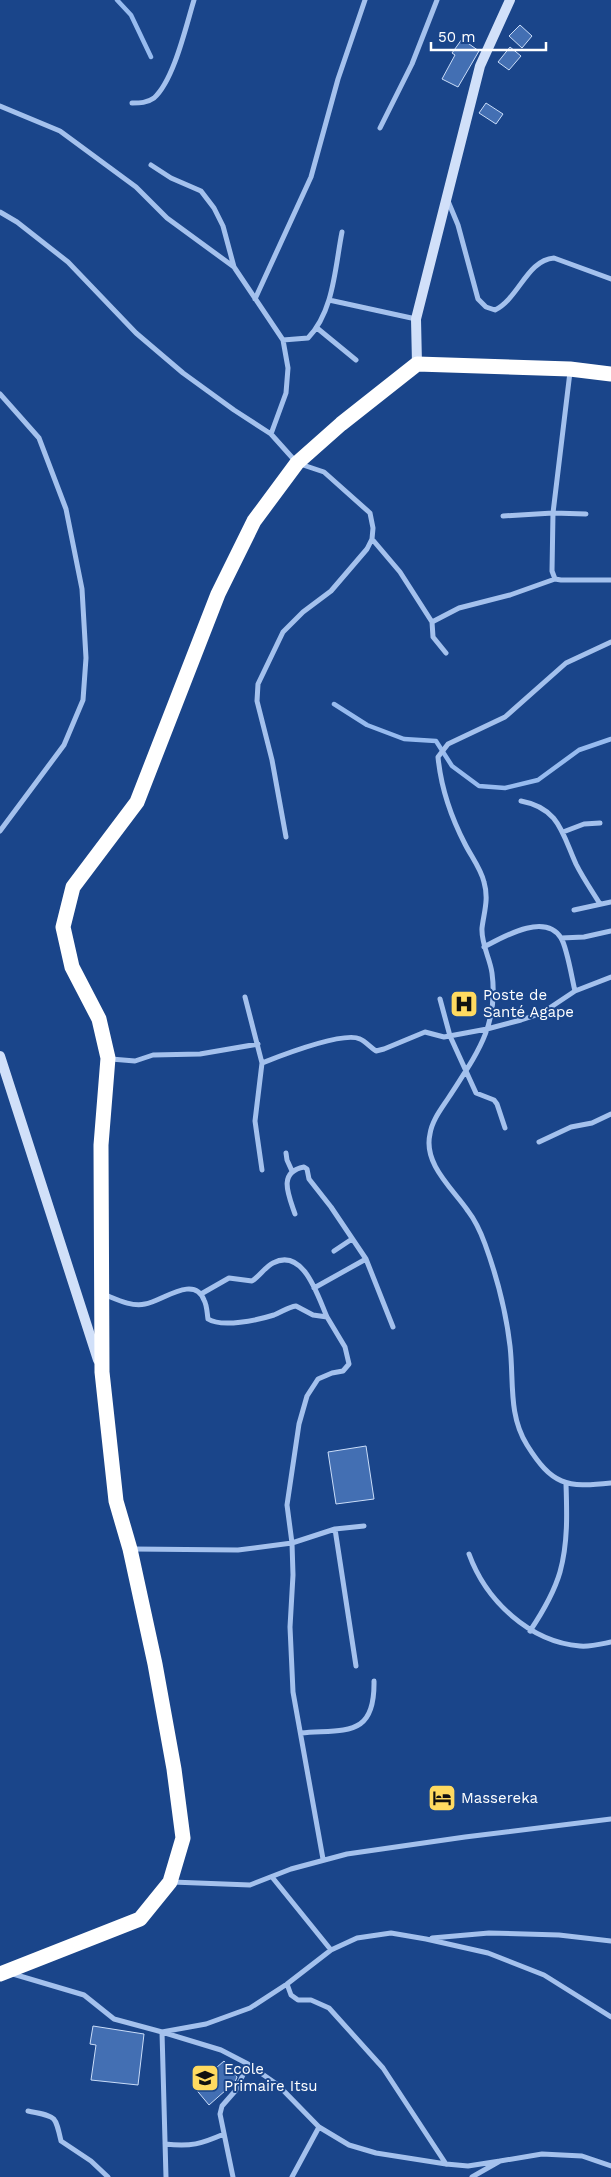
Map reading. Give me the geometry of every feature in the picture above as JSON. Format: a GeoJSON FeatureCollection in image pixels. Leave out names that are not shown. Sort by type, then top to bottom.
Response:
{"type":"FeatureCollection","features":[{"type":"Feature","properties":{"kind":"highway"},"geometry":{"type":"LineString","coordinates":[[2,1973],[140,1919],[170,1882],[183,1838],[174,1769],[155,1664],[130,1549],[116,1501],[102,1372],[101,1145],[108,1058],[99,1019],[72,967],[64,927],[73,887],[137,802],[218,594],[254,521],[297,463],[341,424],[417,364],[570,369],[611,374]]}},
{"type":"Feature","properties":{"kind":"street"},"geometry":{"type":"LineString","coordinates":[[132,103],[143,103],[153,98],[166,83],[194,0]]}},
{"type":"Feature","properties":{"kind":"street"},"geometry":{"type":"LineString","coordinates":[[255,299],[311,177],[338,79],[365,0]]}},
{"type":"Feature","properties":{"kind":"street"},"geometry":{"type":"LineString","coordinates":[[380,128],[412,64],[437,0]]}},
{"type":"Feature","properties":{"kind":"street"},"geometry":{"type":"LineString","coordinates":[[417,364],[416,319],[480,66],[510,0]]}},
{"type":"Feature","properties":{"kind":"street"},"geometry":{"type":"LineString","coordinates":[[0,106],[60,131],[136,187],[167,218],[234,267]]}},
{"type":"Feature","properties":{"kind":"street"},"geometry":{"type":"LineString","coordinates":[[151,165],[171,178],[201,191],[214,208],[223,226],[234,267],[284,340],[288,368],[286,393],[271,434]]}},
{"type":"Feature","properties":{"kind":"street"},"geometry":{"type":"LineString","coordinates":[[447,198],[458,225],[478,299],[486,307],[495,310],[505,305],[537,263],[544,258],[554,258],[611,279]]}},
{"type":"Feature","properties":{"kind":"street"},"geometry":{"type":"LineString","coordinates":[[0,212],[17,222],[68,262],[136,333],[183,373],[271,434],[297,463],[324,472],[370,513],[373,528],[372,539],[367,549],[331,591],[303,612],[283,632],[258,684],[257,701],[272,760],[286,837]]}},
{"type":"Feature","properties":{"kind":"street"},"geometry":{"type":"LineString","coordinates":[[284,340],[308,338],[317,328],[329,300],[342,232]]}},
{"type":"Feature","properties":{"kind":"street"},"geometry":{"type":"LineString","coordinates":[[329,300],[416,319]]}},
{"type":"Feature","properties":{"kind":"street"},"geometry":{"type":"LineString","coordinates":[[317,328],[356,360]]}},
{"type":"Feature","properties":{"kind":"street"},"geometry":{"type":"LineString","coordinates":[[555,579],[552,571],[553,513],[570,369]]}},
{"type":"Feature","properties":{"kind":"street"},"geometry":{"type":"LineString","coordinates":[[0,394],[39,438],[66,508],[82,589],[86,658],[83,700],[64,745],[0,831]]}},
{"type":"Feature","properties":{"kind":"street"},"geometry":{"type":"LineString","coordinates":[[503,516],[553,513],[586,514]]}},
{"type":"Feature","properties":{"kind":"street"},"geometry":{"type":"LineString","coordinates":[[372,539],[400,572],[432,622],[433,637],[446,653]]}},
{"type":"Feature","properties":{"kind":"street"},"geometry":{"type":"LineString","coordinates":[[432,622],[459,608],[510,595],[555,579],[611,580]]}},
{"type":"Feature","properties":{"kind":"street"},"geometry":{"type":"LineString","coordinates":[[611,642],[566,663],[505,717],[448,744],[438,757],[444,793],[457,827],[484,882],[487,910],[482,928],[484,947],[492,972],[493,999],[488,1030],[476,1056],[436,1117],[429,1134],[430,1152],[437,1170],[469,1212],[485,1243],[505,1314],[510,1347],[516,1421],[527,1444],[550,1474],[566,1484],[588,1486],[611,1483]]}},
{"type":"Feature","properties":{"kind":"street"},"geometry":{"type":"LineString","coordinates":[[521,800],[536,804],[556,819],[577,865],[600,904]]}},
{"type":"Feature","properties":{"kind":"street"},"geometry":{"type":"LineString","coordinates":[[563,832],[584,824],[600,823]]}},
{"type":"Feature","properties":{"kind":"street"},"geometry":{"type":"LineString","coordinates":[[574,910],[611,902]]}},
{"type":"Feature","properties":{"kind":"street"},"geometry":{"type":"LineString","coordinates":[[484,947],[512,933],[535,927],[550,928],[561,938],[575,991]]}},
{"type":"Feature","properties":{"kind":"street"},"geometry":{"type":"LineString","coordinates":[[561,938],[584,937],[611,931]]}},
{"type":"Feature","properties":{"kind":"street"},"geometry":{"type":"LineString","coordinates":[[262,1063],[304,1048],[349,1037],[360,1039],[376,1050],[384,1049],[425,1032],[444,1037],[488,1030],[542,1014],[575,991],[611,977]]}},
{"type":"Feature","properties":{"kind":"street"},"geometry":{"type":"LineString","coordinates":[[245,997],[262,1063],[256,1121],[262,1170]]}},
{"type":"Feature","properties":{"kind":"street"},"geometry":{"type":"LineString","coordinates":[[440,999],[450,1036],[465,1072],[476,1093],[494,1100],[497,1104],[505,1128]]}},
{"type":"Feature","properties":{"kind":"street"},"geometry":{"type":"LineString","coordinates":[[108,1058],[135,1060],[153,1055],[200,1054],[258,1044]]}},
{"type":"Feature","properties":{"kind":"street"},"geometry":{"type":"LineString","coordinates":[[0,1056],[102,1372]]}},
{"type":"Feature","properties":{"kind":"street"},"geometry":{"type":"LineString","coordinates":[[539,1142],[571,1127],[592,1123],[611,1114]]}},
{"type":"Feature","properties":{"kind":"street"},"geometry":{"type":"LineString","coordinates":[[286,1153],[288,1165],[292,1171]]}},
{"type":"Feature","properties":{"kind":"street"},"geometry":{"type":"LineString","coordinates":[[295,1214],[287,1189],[288,1176],[292,1171],[304,1167],[307,1169],[308,1179],[332,1207],[366,1259],[393,1327]]}},
{"type":"Feature","properties":{"kind":"street"},"geometry":{"type":"LineString","coordinates":[[334,1251],[352,1239]]}},
{"type":"Feature","properties":{"kind":"street"},"geometry":{"type":"LineString","coordinates":[[314,1288],[366,1259]]}},
{"type":"Feature","properties":{"kind":"street"},"geometry":{"type":"LineString","coordinates":[[201,1294],[229,1278],[252,1280],[274,1263],[290,1260],[301,1266],[314,1288],[327,1317],[345,1346],[349,1364],[343,1371],[318,1379],[307,1396],[299,1424],[287,1505],[292,1543],[290,1627],[293,1692],[323,1859]]}},
{"type":"Feature","properties":{"kind":"street"},"geometry":{"type":"LineString","coordinates":[[102,1294],[128,1303],[145,1304],[186,1288],[196,1290],[205,1300],[208,1319],[213,1322],[234,1323],[274,1315],[296,1306],[308,1314],[327,1317]]}},
{"type":"Feature","properties":{"kind":"street"},"geometry":{"type":"LineString","coordinates":[[530,1631],[545,1608],[560,1573],[567,1526],[566,1484]]}},
{"type":"Feature","properties":{"kind":"street"},"geometry":{"type":"LineString","coordinates":[[130,1549],[238,1550],[292,1543],[335,1529],[364,1526]]}},
{"type":"Feature","properties":{"kind":"street"},"geometry":{"type":"LineString","coordinates":[[335,1529],[356,1666]]}},
{"type":"Feature","properties":{"kind":"street"},"geometry":{"type":"LineString","coordinates":[[469,1554],[475,1571],[504,1609],[530,1631],[561,1642],[582,1646],[611,1642]]}},
{"type":"Feature","properties":{"kind":"street"},"geometry":{"type":"LineString","coordinates":[[301,1733],[352,1729],[364,1723],[371,1710],[374,1698],[374,1681]]}},
{"type":"Feature","properties":{"kind":"street"},"geometry":{"type":"LineString","coordinates":[[170,1882],[250,1885],[323,1859],[464,1837],[611,1819]]}},
{"type":"Feature","properties":{"kind":"street"},"geometry":{"type":"LineString","coordinates":[[272,1877],[331,1950]]}},
{"type":"Feature","properties":{"kind":"street"},"geometry":{"type":"LineString","coordinates":[[426,1939],[489,1933],[559,1935],[611,1941]]}},
{"type":"Feature","properties":{"kind":"street"},"geometry":{"type":"LineString","coordinates":[[162,2032],[206,2024],[250,2008],[287,1984],[331,1950],[357,1938],[391,1934],[426,1939],[488,1953],[544,1975],[611,2017]]}},
{"type":"Feature","properties":{"kind":"street"},"geometry":{"type":"LineString","coordinates":[[2,1973],[51,1984],[84,1995],[114,2019],[222,2050],[248,2064],[278,2085],[319,2127],[350,2145],[367,2150],[468,2166],[542,2154],[582,2156],[611,2166]]}},
{"type":"Feature","properties":{"kind":"street"},"geometry":{"type":"LineString","coordinates":[[287,1984],[291,1995],[298,2000],[311,2000],[329,2008],[383,2068],[446,2164]]}},
{"type":"Feature","properties":{"kind":"street"},"geometry":{"type":"LineString","coordinates":[[162,2032],[166,2177]]}},
{"type":"Feature","properties":{"kind":"street"},"geometry":{"type":"LineString","coordinates":[[233,2177],[220,2114],[222,2106],[236,2090],[248,2064]]}},
{"type":"Feature","properties":{"kind":"street"},"geometry":{"type":"LineString","coordinates":[[28,2111],[45,2114],[56,2120],[58,2122],[60,2141],[91,2161],[108,2177]]}},
{"type":"Feature","properties":{"kind":"street"},"geometry":{"type":"LineString","coordinates":[[292,2177],[319,2127]]}},
{"type":"Feature","properties":{"kind":"street"},"geometry":{"type":"LineString","coordinates":[[165,2144],[200,2145],[224,2134]]}},
{"type":"Feature","properties":{"kind":"street"},"geometry":{"type":"LineString","coordinates":[[472,2177],[500,2160]]}},
{"type":"Feature","properties":{"kind":"building"},"geometry":{"type":"Polygon","coordinates":[[[520,25],[532,36],[522,48],[509,36],[520,25]]]}},
{"type":"Feature","properties":{"kind":"building"},"geometry":{"type":"Polygon","coordinates":[[[462,39],[479,51],[458,87],[442,79],[455,55],[452,53],[462,39]]]}},
{"type":"Feature","properties":{"kind":"building"},"geometry":{"type":"Polygon","coordinates":[[[510,47],[521,56],[509,70],[498,62],[510,47]]]}},
{"type":"Feature","properties":{"kind":"building"},"geometry":{"type":"Polygon","coordinates":[[[486,103],[503,114],[496,124],[479,113],[486,103]]]}},
{"type":"Feature","properties":{"kind":"building"},"geometry":{"type":"Polygon","coordinates":[[[366,1446],[374,1499],[336,1504],[328,1452],[366,1446]]]}},
{"type":"Feature","properties":{"kind":"building"},"geometry":{"type":"Polygon","coordinates":[[[93,2026],[144,2034],[138,2085],[91,2080],[96,2045],[90,2044],[93,2026]]]}},
{"type":"Feature","properties":{"kind":"building"},"geometry":{"type":"Polygon","coordinates":[[[224,2061],[237,2077],[235,2082],[209,2105],[194,2087],[224,2061]]]}},
{"type":"Feature","properties":{"kind":"waterway"},"geometry":{"type":"LineString","coordinates":[[117,0],[131,15],[151,57]]}},
{"type":"Feature","properties":{"kind":"waterway"},"geometry":{"type":"LineString","coordinates":[[334,704],[367,725],[404,739],[436,741],[452,766],[479,786],[505,788],[538,780],[579,750],[611,739]]}},
{"type":"Feature","properties":{"kind":"place","name":"Poste de Santé Agape"},"geometry":{"type":"Point","coordinates":[464,1004]}},
{"type":"Feature","properties":{"kind":"place","name":"Massereka"},"geometry":{"type":"Point","coordinates":[442,1798]}},
{"type":"Feature","properties":{"kind":"place","name":"Ecole Primaire Itsu"},"geometry":{"type":"Point","coordinates":[205,2078]}}]}
